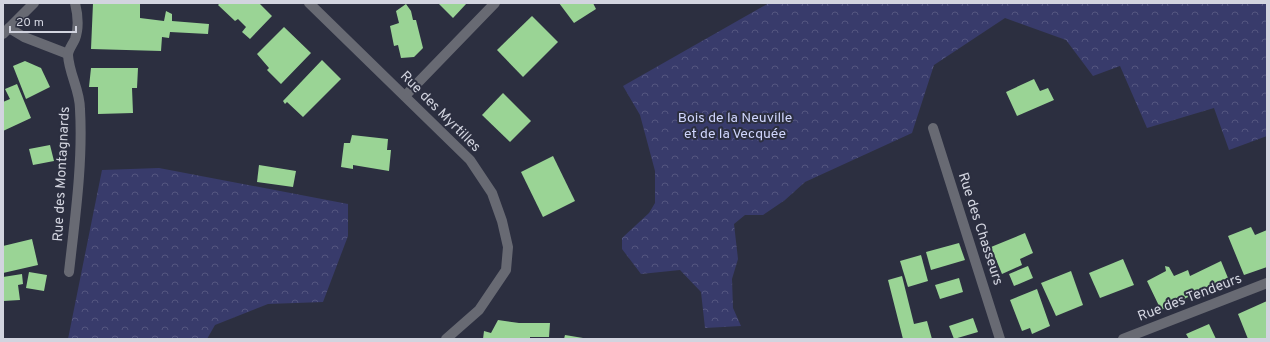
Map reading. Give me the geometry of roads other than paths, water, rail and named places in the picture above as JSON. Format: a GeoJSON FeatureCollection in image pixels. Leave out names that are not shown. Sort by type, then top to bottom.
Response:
{"type":"FeatureCollection","features":[{"type":"Feature","properties":{"kind":"street"},"geometry":{"type":"LineString","coordinates":[[34,3],[6,31],[68,54],[76,38],[78,27],[75,3]]}},
{"type":"Feature","properties":{"kind":"street","name":"Rue des Myrtilles"},"geometry":{"type":"LineString","coordinates":[[309,3],[470,160],[492,193],[502,221],[508,247],[506,270],[479,310],[446,339]]}},
{"type":"Feature","properties":{"kind":"street"},"geometry":{"type":"LineString","coordinates":[[405,96],[495,3]]}},
{"type":"Feature","properties":{"kind":"street","name":"Rue des Montagnards"},"geometry":{"type":"LineString","coordinates":[[68,54],[73,79],[79,97],[80,132],[77,208],[69,272]]}},
{"type":"Feature","properties":{"kind":"street","name":"Rue des Chasseurs"},"geometry":{"type":"LineString","coordinates":[[933,128],[1000,339]]}},
{"type":"Feature","properties":{"kind":"street","name":"Rue des Tendeurs"},"geometry":{"type":"LineString","coordinates":[[1123,339],[1267,283]]}},
{"type":"Feature","properties":{"kind":"park label","name":"Bois de la Neuville et de la Vecquée"},"geometry":{"type":"Point","coordinates":[735,126]}}]}
